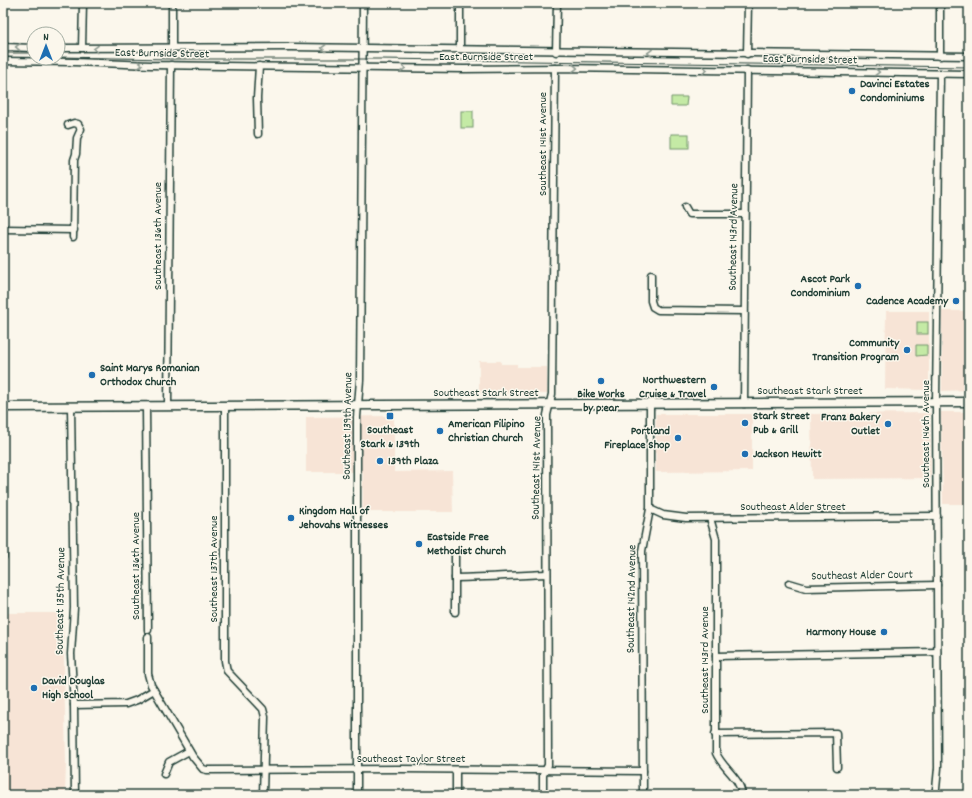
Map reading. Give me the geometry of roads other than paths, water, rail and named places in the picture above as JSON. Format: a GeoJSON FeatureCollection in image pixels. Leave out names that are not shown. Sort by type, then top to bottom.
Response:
{"type":"FeatureCollection","features":[{"type":"Feature","properties":{"kind":"main road","name":"Southeast Stark Street"},"geometry":{"type":"LineString","coordinates":[[3,407],[969,402]]}},
{"type":"Feature","properties":{"kind":"street"},"geometry":{"type":"LineString","coordinates":[[82,48],[83,3]]}},
{"type":"Feature","properties":{"kind":"street"},"geometry":{"type":"LineString","coordinates":[[172,3],[172,48]]}},
{"type":"Feature","properties":{"kind":"street","name":"Southeast 139th Avenue"},"geometry":{"type":"LineString","coordinates":[[358,795],[357,417],[360,380],[364,67],[363,3]]}},
{"type":"Feature","properties":{"kind":"street"},"geometry":{"type":"LineString","coordinates":[[460,3],[460,49]]}},
{"type":"Feature","properties":{"kind":"street"},"geometry":{"type":"LineString","coordinates":[[556,52],[557,3]]}},
{"type":"Feature","properties":{"kind":"street"},"geometry":{"type":"LineString","coordinates":[[747,54],[748,3]]}},
{"type":"Feature","properties":{"kind":"street"},"geometry":{"type":"LineString","coordinates":[[940,3],[940,56]]}},
{"type":"Feature","properties":{"kind":"street"},"geometry":{"type":"LineString","coordinates":[[3,47],[26,48]]}},
{"type":"Feature","properties":{"kind":"street","name":"East Burnside Street"},"geometry":{"type":"LineString","coordinates":[[66,48],[257,47],[460,49],[556,52],[969,56]]}},
{"type":"Feature","properties":{"kind":"street","name":"East Burnside Street"},"geometry":{"type":"LineString","coordinates":[[3,61],[464,69],[555,68],[940,72],[969,74]]}},
{"type":"Feature","properties":{"kind":"street","name":"Southeast 136th Avenue"},"geometry":{"type":"LineString","coordinates":[[168,406],[170,65]]}},
{"type":"Feature","properties":{"kind":"street"},"geometry":{"type":"LineString","coordinates":[[258,134],[257,98],[259,66]]}},
{"type":"Feature","properties":{"kind":"street","name":"Southeast 141st Avenue"},"geometry":{"type":"LineString","coordinates":[[543,795],[543,775],[548,765],[547,415],[552,394],[555,68]]}},
{"type":"Feature","properties":{"kind":"street","name":"Southeast 143rd Avenue"},"geometry":{"type":"LineString","coordinates":[[744,404],[747,70]]}},
{"type":"Feature","properties":{"kind":"street","name":"Southeast 146th Avenue"},"geometry":{"type":"LineString","coordinates":[[934,795],[938,768],[936,402],[940,72]]}},
{"type":"Feature","properties":{"kind":"street"},"geometry":{"type":"LineString","coordinates":[[68,125],[74,123],[78,124],[81,129],[77,138],[74,160],[73,238]]}},
{"type":"Feature","properties":{"kind":"street"},"geometry":{"type":"LineString","coordinates":[[685,207],[689,214],[745,214]]}},
{"type":"Feature","properties":{"kind":"street"},"geometry":{"type":"LineString","coordinates":[[3,230],[74,230]]}},
{"type":"Feature","properties":{"kind":"street"},"geometry":{"type":"LineString","coordinates":[[651,275],[651,302],[652,307],[658,310],[744,310]]}},
{"type":"Feature","properties":{"kind":"street","name":"Southeast 142nd Avenue"},"geometry":{"type":"LineString","coordinates":[[643,795],[642,551],[650,509],[650,404]]}},
{"type":"Feature","properties":{"kind":"street","name":"Southeast 136th Avenue"},"geometry":{"type":"LineString","coordinates":[[146,406],[148,630]]}},
{"type":"Feature","properties":{"kind":"street","name":"Southeast 137th Avenue"},"geometry":{"type":"LineString","coordinates":[[225,406],[225,661],[227,671],[262,709],[264,717],[263,770]]}},
{"type":"Feature","properties":{"kind":"street","name":"Southeast 135th Avenue"},"geometry":{"type":"LineString","coordinates":[[72,407],[74,608],[71,654],[74,705],[75,795]]}},
{"type":"Feature","properties":{"kind":"street","name":"Southeast Alder Street"},"geometry":{"type":"LineString","coordinates":[[650,509],[663,515],[674,517],[710,518],[937,516]]}},
{"type":"Feature","properties":{"kind":"street","name":"Southeast 143rd Avenue"},"geometry":{"type":"LineString","coordinates":[[710,518],[716,539],[716,753],[719,761],[739,783],[742,795]]}},
{"type":"Feature","properties":{"kind":"street"},"geometry":{"type":"LineString","coordinates":[[3,540],[3,557]]}},
{"type":"Feature","properties":{"kind":"street"},"geometry":{"type":"LineString","coordinates":[[455,556],[455,612]]}},
{"type":"Feature","properties":{"kind":"street"},"geometry":{"type":"LineString","coordinates":[[455,578],[547,574]]}},
{"type":"Feature","properties":{"kind":"street","name":"Southeast Alder Court"},"geometry":{"type":"LineString","coordinates":[[789,583],[806,588],[937,585]]}},
{"type":"Feature","properties":{"kind":"street","name":"Southeast 136th Avenue"},"geometry":{"type":"LineString","coordinates":[[148,637],[148,674],[154,690],[189,751]]}},
{"type":"Feature","properties":{"kind":"street"},"geometry":{"type":"LineString","coordinates":[[716,656],[937,652]]}},
{"type":"Feature","properties":{"kind":"street"},"geometry":{"type":"LineString","coordinates":[[74,705],[126,704],[137,700],[154,690]]}},
{"type":"Feature","properties":{"kind":"street"},"geometry":{"type":"LineString","coordinates":[[716,734],[836,733],[837,767]]}},
{"type":"Feature","properties":{"kind":"street"},"geometry":{"type":"LineString","coordinates":[[164,774],[169,762],[189,751]]}},
{"type":"Feature","properties":{"kind":"street","name":"Southeast Taylor Street"},"geometry":{"type":"LineString","coordinates":[[189,751],[198,765],[207,770],[643,771]]}},
{"type":"Feature","properties":{"kind":"street"},"geometry":{"type":"LineString","coordinates":[[263,770],[263,795]]}},
{"type":"Feature","properties":{"kind":"street"},"geometry":{"type":"LineString","coordinates":[[456,770],[456,795]]}},
{"type":"Feature","properties":{"kind":"tram line"},"geometry":{"type":"LineString","coordinates":[[3,53],[26,53]]}},
{"type":"Feature","properties":{"kind":"tram line"},"geometry":{"type":"LineString","coordinates":[[66,57],[171,59],[380,59],[969,67]]}},
{"type":"Feature","properties":{"kind":"place","name":"Davinci Estates Condominiums"},"geometry":{"type":"Point","coordinates":[852,91]}},
{"type":"Feature","properties":{"kind":"place","name":"Ascot Park Condominium"},"geometry":{"type":"Point","coordinates":[858,286]}},
{"type":"Feature","properties":{"kind":"place","name":"Cadence Academy"},"geometry":{"type":"Point","coordinates":[956,301]}},
{"type":"Feature","properties":{"kind":"place","name":"Community Transition Program"},"geometry":{"type":"Point","coordinates":[907,350]}},
{"type":"Feature","properties":{"kind":"place","name":"Saint Marys Romanian Orthodox Church"},"geometry":{"type":"Point","coordinates":[92,375]}},
{"type":"Feature","properties":{"kind":"place","name":"Bike Works by p:ear"},"geometry":{"type":"Point","coordinates":[601,381]}},
{"type":"Feature","properties":{"kind":"place","name":"Northwestern Cruise & Travel"},"geometry":{"type":"Point","coordinates":[714,387]}},
{"type":"Feature","properties":{"kind":"place","name":"Southeast Stark & 139th"},"geometry":{"type":"Point","coordinates":[390,416]}},
{"type":"Feature","properties":{"kind":"place","name":"Stark Street Pub & Grill"},"geometry":{"type":"Point","coordinates":[745,423]}},
{"type":"Feature","properties":{"kind":"place","name":"Franz Bakery Outlet"},"geometry":{"type":"Point","coordinates":[888,424]}},
{"type":"Feature","properties":{"kind":"place","name":"American Filipino Christian Church"},"geometry":{"type":"Point","coordinates":[440,431]}},
{"type":"Feature","properties":{"kind":"place","name":"Portland Fireplace Shop"},"geometry":{"type":"Point","coordinates":[678,438]}},
{"type":"Feature","properties":{"kind":"place","name":"Jackson Hewitt"},"geometry":{"type":"Point","coordinates":[745,454]}},
{"type":"Feature","properties":{"kind":"place","name":"139th Plaza"},"geometry":{"type":"Point","coordinates":[380,461]}},
{"type":"Feature","properties":{"kind":"place","name":"Kingdom Hall of Jehovahs Witnesses"},"geometry":{"type":"Point","coordinates":[291,518]}},
{"type":"Feature","properties":{"kind":"place","name":"Eastside Free Methodist Church"},"geometry":{"type":"Point","coordinates":[419,544]}},
{"type":"Feature","properties":{"kind":"place","name":"Harmony House"},"geometry":{"type":"Point","coordinates":[884,632]}},
{"type":"Feature","properties":{"kind":"place","name":"David Douglas High School"},"geometry":{"type":"Point","coordinates":[34,688]}}]}
